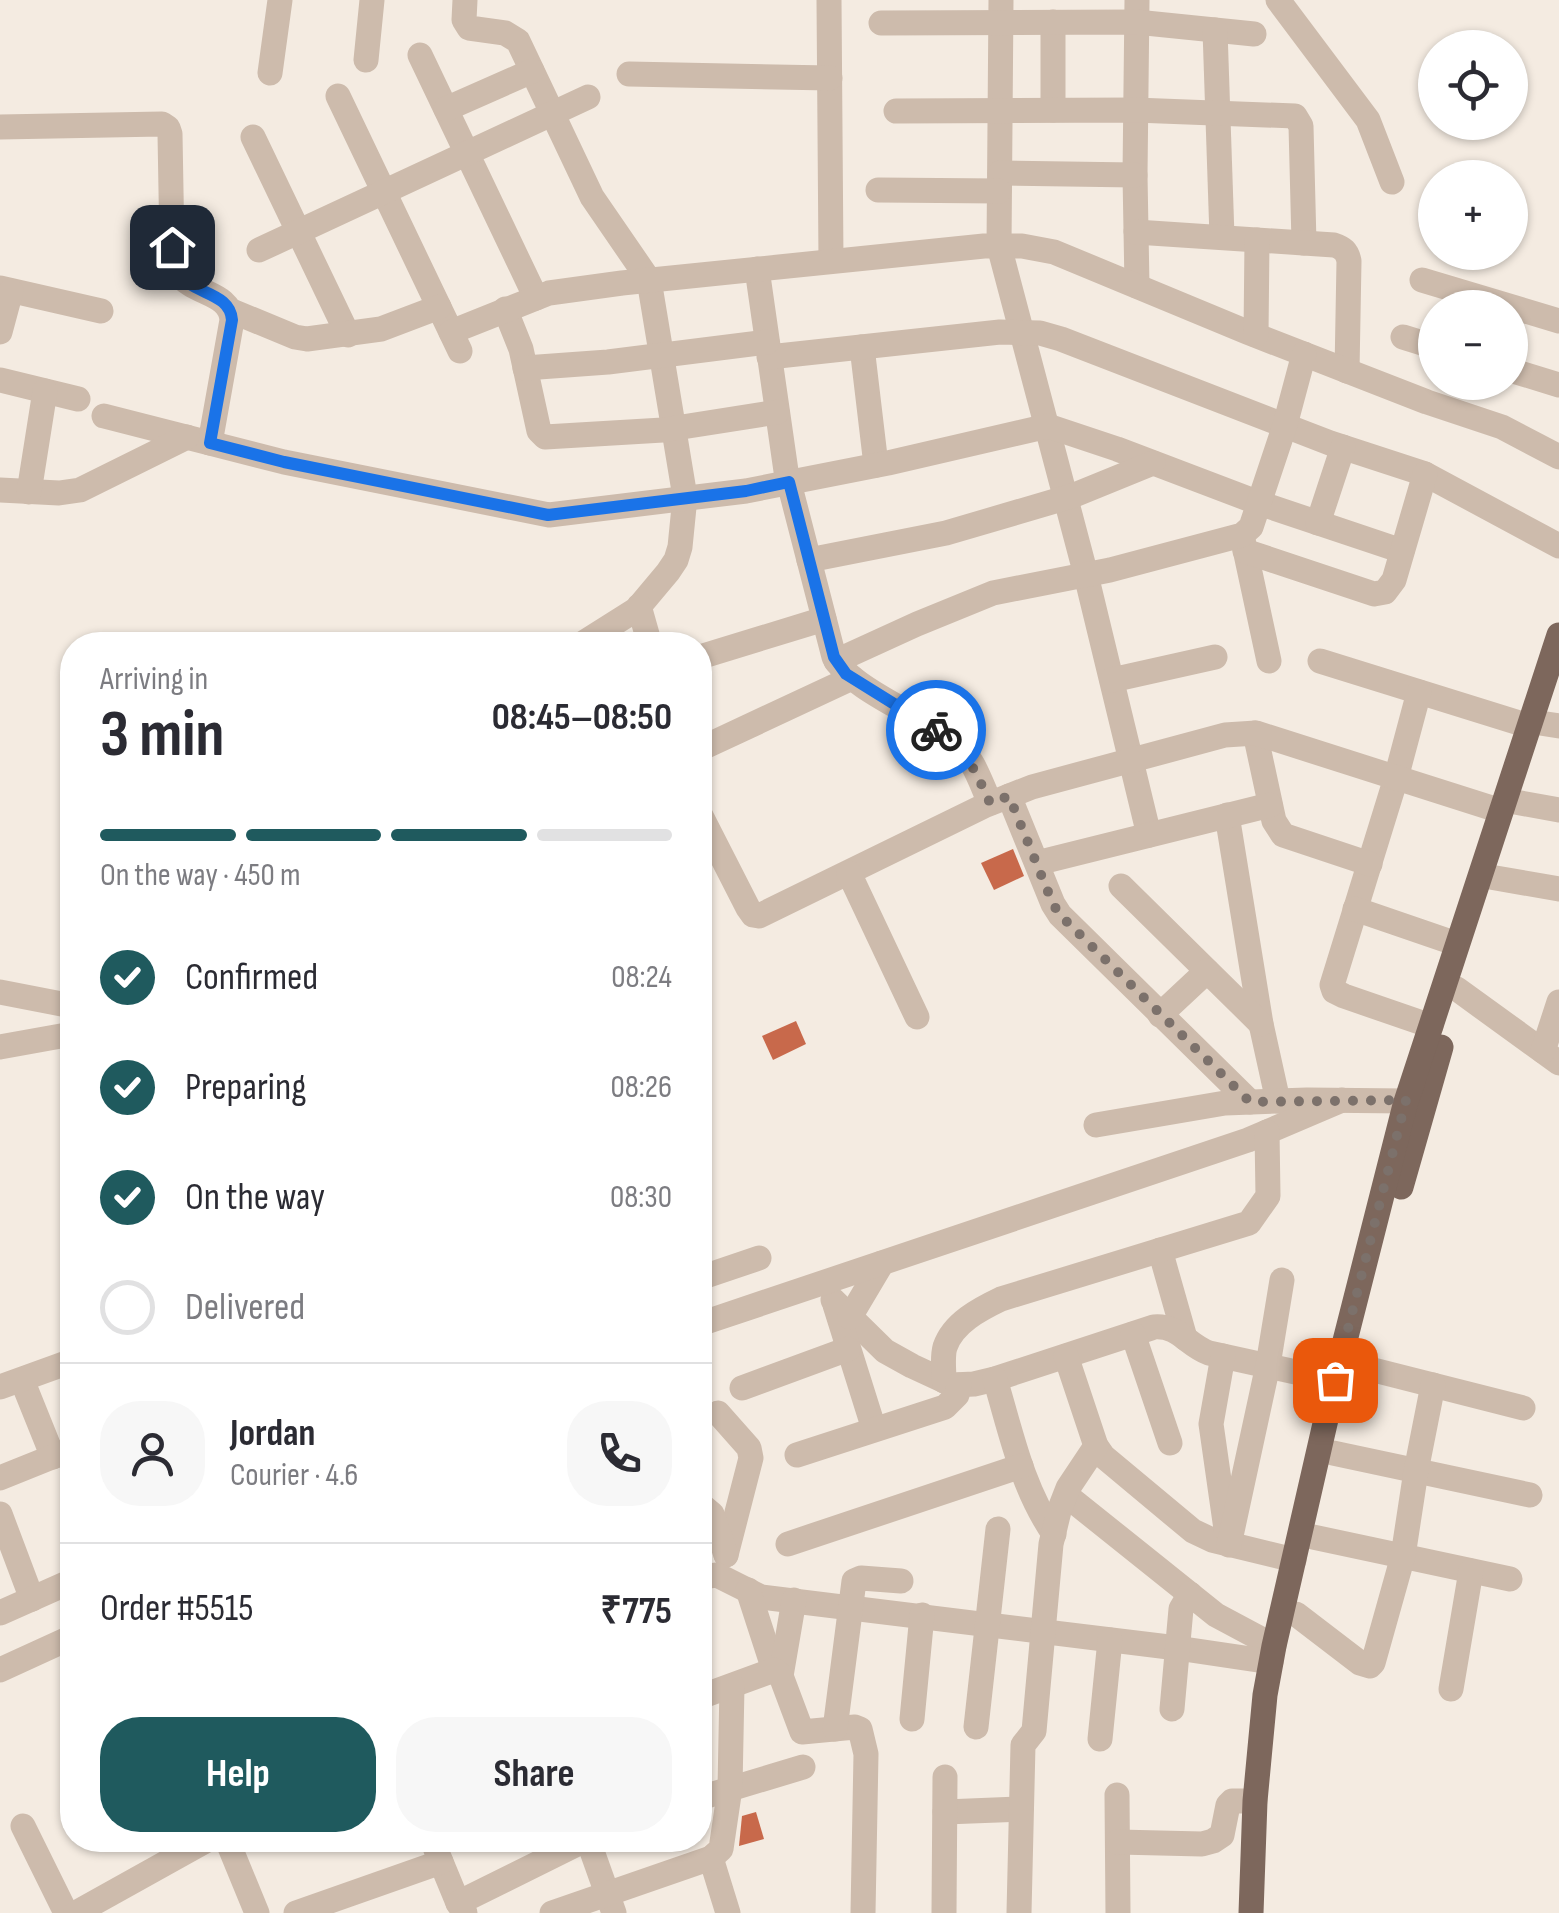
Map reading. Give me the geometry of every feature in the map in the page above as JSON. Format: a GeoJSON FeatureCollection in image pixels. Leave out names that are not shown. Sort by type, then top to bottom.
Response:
{"type":"FeatureCollection","features":[{"type":"Feature","properties":{"kind":"main road"},"geometry":{"type":"LineString","coordinates":[[1543,725],[1559,635]]}},
{"type":"Feature","properties":{"kind":"main road"},"geometry":{"type":"LineString","coordinates":[[1266,1913],[1278,1719],[1296,1614],[1406,1100],[1508,807],[1543,725],[1559,665]]}},
{"type":"Feature","properties":{"kind":"main road"},"geometry":{"type":"LineString","coordinates":[[1251,1913],[1255,1801],[1273,1654],[1294,1560],[1508,807]]}},
{"type":"Feature","properties":{"kind":"street"},"geometry":{"type":"LineString","coordinates":[[270,73],[280,0]]}},
{"type":"Feature","properties":{"kind":"street"},"geometry":{"type":"LineString","coordinates":[[366,60],[372,0]]}},
{"type":"Feature","properties":{"kind":"street"},"geometry":{"type":"LineString","coordinates":[[465,0],[465,25],[513,36],[525,53],[592,197],[649,280],[685,498],[680,547],[676,560],[639,606],[603,632]]}},
{"type":"Feature","properties":{"kind":"street"},"geometry":{"type":"LineString","coordinates":[[830,0],[830,261]]}},
{"type":"Feature","properties":{"kind":"street"},"geometry":{"type":"LineString","coordinates":[[1278,0],[1368,120],[1392,182]]}},
{"type":"Feature","properties":{"kind":"street"},"geometry":{"type":"LineString","coordinates":[[1000,11],[999,246],[1086,574],[1149,835]]}},
{"type":"Feature","properties":{"kind":"street"},"geometry":{"type":"LineString","coordinates":[[881,23],[1000,11],[1053,22],[1136,11],[1215,30],[1254,34]]}},
{"type":"Feature","properties":{"kind":"street"},"geometry":{"type":"LineString","coordinates":[[1136,11],[1137,286]]}},
{"type":"Feature","properties":{"kind":"street"},"geometry":{"type":"LineString","coordinates":[[1053,22],[1053,110]]}},
{"type":"Feature","properties":{"kind":"street"},"geometry":{"type":"LineString","coordinates":[[1215,30],[1222,238]]}},
{"type":"Feature","properties":{"kind":"street"},"geometry":{"type":"LineString","coordinates":[[420,55],[536,298]]}},
{"type":"Feature","properties":{"kind":"street"},"geometry":{"type":"LineString","coordinates":[[446,109],[532,70]]}},
{"type":"Feature","properties":{"kind":"street"},"geometry":{"type":"LineString","coordinates":[[629,74],[830,78]]}},
{"type":"Feature","properties":{"kind":"street"},"geometry":{"type":"LineString","coordinates":[[338,96],[456,342],[505,309],[548,294],[830,261],[1022,246],[1054,252],[1347,371],[1502,427],[1559,457]]}},
{"type":"Feature","properties":{"kind":"street"},"geometry":{"type":"LineString","coordinates":[[259,250],[588,97]]}},
{"type":"Feature","properties":{"kind":"street"},"geometry":{"type":"LineString","coordinates":[[896,112],[1135,110],[1295,116],[1301,126],[1304,243]]}},
{"type":"Feature","properties":{"kind":"street"},"geometry":{"type":"LineString","coordinates":[[0,127],[162,124],[168,128],[174,263],[190,286],[222,300],[232,312],[306,339],[381,329],[439,307]]}},
{"type":"Feature","properties":{"kind":"street"},"geometry":{"type":"LineString","coordinates":[[254,137],[348,335]]}},
{"type":"Feature","properties":{"kind":"street"},"geometry":{"type":"LineString","coordinates":[[878,190],[1135,176]]}},
{"type":"Feature","properties":{"kind":"street"},"geometry":{"type":"LineString","coordinates":[[1136,232],[1334,245],[1347,252],[1347,371]]}},
{"type":"Feature","properties":{"kind":"street"},"geometry":{"type":"LineString","coordinates":[[1256,335],[1257,240]]}},
{"type":"Feature","properties":{"kind":"street"},"geometry":{"type":"LineString","coordinates":[[758,269],[789,482],[824,619],[844,669],[954,742],[1000,800],[1060,915],[1250,1102]]}},
{"type":"Feature","properties":{"kind":"street"},"geometry":{"type":"LineString","coordinates":[[1422,280],[1559,321]]}},
{"type":"Feature","properties":{"kind":"street"},"geometry":{"type":"LineString","coordinates":[[0,332],[6,290],[101,311]]}},
{"type":"Feature","properties":{"kind":"street"},"geometry":{"type":"LineString","coordinates":[[505,309],[522,349],[539,432],[545,437],[673,428],[777,412]]}},
{"type":"Feature","properties":{"kind":"street"},"geometry":{"type":"LineString","coordinates":[[199,440],[232,312]]}},
{"type":"Feature","properties":{"kind":"street"},"geometry":{"type":"LineString","coordinates":[[525,368],[661,355],[862,347],[1022,331],[1061,338],[1285,425],[1425,474],[1559,546]]}},
{"type":"Feature","properties":{"kind":"street"},"geometry":{"type":"LineString","coordinates":[[1403,337],[1418,342]]}},
{"type":"Feature","properties":{"kind":"street"},"geometry":{"type":"LineString","coordinates":[[862,347],[876,465]]}},
{"type":"Feature","properties":{"kind":"street"},"geometry":{"type":"LineString","coordinates":[[1268,661],[1243,543],[1260,503],[1304,354]]}},
{"type":"Feature","properties":{"kind":"street"},"geometry":{"type":"LineString","coordinates":[[1528,376],[1559,385]]}},
{"type":"Feature","properties":{"kind":"street"},"geometry":{"type":"LineString","coordinates":[[0,380],[78,399]]}},
{"type":"Feature","properties":{"kind":"street"},"geometry":{"type":"LineString","coordinates":[[28,492],[44,391]]}},
{"type":"Feature","properties":{"kind":"street"},"geometry":{"type":"LineString","coordinates":[[104,416],[284,462],[548,515],[746,491],[1048,426],[1402,551]]}},
{"type":"Feature","properties":{"kind":"street"},"geometry":{"type":"LineString","coordinates":[[0,490],[80,490],[199,440]]}},
{"type":"Feature","properties":{"kind":"street"},"geometry":{"type":"LineString","coordinates":[[1318,523],[1344,447]]}},
{"type":"Feature","properties":{"kind":"street"},"geometry":{"type":"LineString","coordinates":[[809,560],[946,533],[1066,498],[1153,462]]}},
{"type":"Feature","properties":{"kind":"street"},"geometry":{"type":"LineString","coordinates":[[712,742],[917,624],[993,593],[1243,543],[1374,594],[1385,592],[1390,588],[1425,474]]}},
{"type":"Feature","properties":{"kind":"street"},"geometry":{"type":"LineString","coordinates":[[639,606],[646,632]]}},
{"type":"Feature","properties":{"kind":"street"},"geometry":{"type":"LineString","coordinates":[[712,653],[824,619]]}},
{"type":"Feature","properties":{"kind":"street"},"geometry":{"type":"LineString","coordinates":[[1112,680],[1216,657]]}},
{"type":"Feature","properties":{"kind":"street"},"geometry":{"type":"LineString","coordinates":[[1320,660],[1419,692],[1543,725]]}},
{"type":"Feature","properties":{"kind":"street"},"geometry":{"type":"LineString","coordinates":[[1419,692],[1370,864],[1332,979],[1334,991],[1430,1026]]}},
{"type":"Feature","properties":{"kind":"street"},"geometry":{"type":"LineString","coordinates":[[1255,733],[1274,821],[1283,835],[1370,864]]}},
{"type":"Feature","properties":{"kind":"street"},"geometry":{"type":"LineString","coordinates":[[712,838],[748,908],[754,915],[766,914],[1032,787],[1224,735],[1255,733],[1396,778],[1508,807],[1559,810]]}},
{"type":"Feature","properties":{"kind":"street"},"geometry":{"type":"LineString","coordinates":[[1036,863],[1270,805]]}},
{"type":"Feature","properties":{"kind":"street"},"geometry":{"type":"LineString","coordinates":[[1227,816],[1261,1024],[1278,1101]]}},
{"type":"Feature","properties":{"kind":"street"},"geometry":{"type":"LineString","coordinates":[[849,873],[918,1017]]}},
{"type":"Feature","properties":{"kind":"street"},"geometry":{"type":"LineString","coordinates":[[1490,877],[1559,889]]}},
{"type":"Feature","properties":{"kind":"street"},"geometry":{"type":"LineString","coordinates":[[1122,886],[1261,1024]]}},
{"type":"Feature","properties":{"kind":"street"},"geometry":{"type":"LineString","coordinates":[[1356,910],[1458,944]]}},
{"type":"Feature","properties":{"kind":"street"},"geometry":{"type":"LineString","coordinates":[[1160,1015],[1207,971]]}},
{"type":"Feature","properties":{"kind":"street"},"geometry":{"type":"LineString","coordinates":[[1457,989],[1551,1057],[1559,1002]]}},
{"type":"Feature","properties":{"kind":"street"},"geometry":{"type":"LineString","coordinates":[[0,992],[60,1004]]}},
{"type":"Feature","properties":{"kind":"street"},"geometry":{"type":"LineString","coordinates":[[0,1047],[60,1036]]}},
{"type":"Feature","properties":{"kind":"street"},"geometry":{"type":"LineString","coordinates":[[712,1322],[837,1300],[882,1263],[1266,1132],[1342,1100]]}},
{"type":"Feature","properties":{"kind":"street"},"geometry":{"type":"LineString","coordinates":[[1096,1125],[1225,1104],[1406,1100]]}},
{"type":"Feature","properties":{"kind":"street"},"geometry":{"type":"LineString","coordinates":[[796,1455],[945,1407],[957,1396],[944,1352],[946,1344],[970,1315],[984,1307],[1249,1223],[1268,1196],[1266,1132]]}},
{"type":"Feature","properties":{"kind":"street"},"geometry":{"type":"LineString","coordinates":[[1160,1250],[1184,1338]]}},
{"type":"Feature","properties":{"kind":"street"},"geometry":{"type":"LineString","coordinates":[[712,1274],[759,1258]]}},
{"type":"Feature","properties":{"kind":"street"},"geometry":{"type":"LineString","coordinates":[[837,1300],[882,1263]]}},
{"type":"Feature","properties":{"kind":"street"},"geometry":{"type":"LineString","coordinates":[[1229,1544],[1268,1366],[1282,1280]]}},
{"type":"Feature","properties":{"kind":"street"},"geometry":{"type":"LineString","coordinates":[[837,1300],[886,1351],[951,1383],[995,1380],[1164,1326],[1199,1350],[1223,1356],[1268,1366],[1433,1385],[1523,1408]]}},
{"type":"Feature","properties":{"kind":"street"},"geometry":{"type":"LineString","coordinates":[[837,1300],[874,1429]]}},
{"type":"Feature","properties":{"kind":"street"},"geometry":{"type":"LineString","coordinates":[[1133,1334],[1170,1443]]}},
{"type":"Feature","properties":{"kind":"street"},"geometry":{"type":"LineString","coordinates":[[742,1388],[886,1351]]}},
{"type":"Feature","properties":{"kind":"street"},"geometry":{"type":"LineString","coordinates":[[1066,1356],[1096,1446],[1103,1456],[1193,1531],[1212,1540],[1294,1560]]}},
{"type":"Feature","properties":{"kind":"street"},"geometry":{"type":"LineString","coordinates":[[1223,1356],[1211,1424],[1229,1544]]}},
{"type":"Feature","properties":{"kind":"street"},"geometry":{"type":"LineString","coordinates":[[60,1366],[11,1384],[60,1449]]}},
{"type":"Feature","properties":{"kind":"street"},"geometry":{"type":"LineString","coordinates":[[995,1380],[1035,1506],[1054,1534]]}},
{"type":"Feature","properties":{"kind":"street"},"geometry":{"type":"LineString","coordinates":[[1296,1614],[1360,1663],[1374,1663],[1403,1556],[1433,1385]]}},
{"type":"Feature","properties":{"kind":"street"},"geometry":{"type":"LineString","coordinates":[[718,1413],[749,1448],[751,1458],[726,1555]]}},
{"type":"Feature","properties":{"kind":"street"},"geometry":{"type":"LineString","coordinates":[[1018,1913],[1023,1746],[1034,1731],[1054,1534],[1066,1495],[1096,1446]]}},
{"type":"Feature","properties":{"kind":"street"},"geometry":{"type":"LineString","coordinates":[[1333,1453],[1530,1495]]}},
{"type":"Feature","properties":{"kind":"street"},"geometry":{"type":"LineString","coordinates":[[0,1478],[60,1454]]}},
{"type":"Feature","properties":{"kind":"street"},"geometry":{"type":"LineString","coordinates":[[788,1544],[1021,1466]]}},
{"type":"Feature","properties":{"kind":"street"},"geometry":{"type":"LineString","coordinates":[[1066,1495],[1273,1654]]}},
{"type":"Feature","properties":{"kind":"street"},"geometry":{"type":"LineString","coordinates":[[0,1514],[32,1599]]}},
{"type":"Feature","properties":{"kind":"street"},"geometry":{"type":"LineString","coordinates":[[712,1514],[802,1732],[855,1727],[863,1734],[864,1913]]}},
{"type":"Feature","properties":{"kind":"street"},"geometry":{"type":"LineString","coordinates":[[976,1727],[998,1529]]}},
{"type":"Feature","properties":{"kind":"street"},"geometry":{"type":"LineString","coordinates":[[1314,1537],[1510,1579]]}},
{"type":"Feature","properties":{"kind":"street"},"geometry":{"type":"LineString","coordinates":[[1451,1689],[1471,1570]]}},
{"type":"Feature","properties":{"kind":"street"},"geometry":{"type":"LineString","coordinates":[[712,1576],[761,1596],[1177,1648],[1273,1654]]}},
{"type":"Feature","properties":{"kind":"street"},"geometry":{"type":"LineString","coordinates":[[835,1729],[854,1581],[902,1580]]}},
{"type":"Feature","properties":{"kind":"street"},"geometry":{"type":"LineString","coordinates":[[0,1613],[60,1586]]}},
{"type":"Feature","properties":{"kind":"street"},"geometry":{"type":"LineString","coordinates":[[1172,1709],[1181,1609],[1190,1594]]}},
{"type":"Feature","properties":{"kind":"street"},"geometry":{"type":"LineString","coordinates":[[777,1673],[794,1600]]}},
{"type":"Feature","properties":{"kind":"street"},"geometry":{"type":"LineString","coordinates":[[912,1719],[922,1616]]}},
{"type":"Feature","properties":{"kind":"street"},"geometry":{"type":"LineString","coordinates":[[1100,1739],[1110,1640]]}},
{"type":"Feature","properties":{"kind":"street"},"geometry":{"type":"LineString","coordinates":[[0,1670],[60,1642]]}},
{"type":"Feature","properties":{"kind":"street"},"geometry":{"type":"LineString","coordinates":[[712,1694],[777,1673]]}},
{"type":"Feature","properties":{"kind":"street"},"geometry":{"type":"LineString","coordinates":[[552,1913],[611,1904],[711,1858],[720,1849],[730,1788],[732,1686]]}},
{"type":"Feature","properties":{"kind":"street"},"geometry":{"type":"LineString","coordinates":[[712,1794],[803,1767]]}},
{"type":"Feature","properties":{"kind":"street"},"geometry":{"type":"LineString","coordinates":[[944,1913],[946,1777]]}},
{"type":"Feature","properties":{"kind":"street"},"geometry":{"type":"LineString","coordinates":[[1118,1795],[1118,1913]]}},
{"type":"Feature","properties":{"kind":"street"},"geometry":{"type":"LineString","coordinates":[[1118,1842],[1213,1841],[1222,1835],[1232,1801],[1255,1801]]}},
{"type":"Feature","properties":{"kind":"street"},"geometry":{"type":"LineString","coordinates":[[946,1812],[1022,1809]]}},
{"type":"Feature","properties":{"kind":"street"},"geometry":{"type":"LineString","coordinates":[[24,1826],[66,1913]]}},
{"type":"Feature","properties":{"kind":"street"},"geometry":{"type":"LineString","coordinates":[[76,1913],[185,1852]]}},
{"type":"Feature","properties":{"kind":"street"},"geometry":{"type":"LineString","coordinates":[[232,1852],[256,1913]]}},
{"type":"Feature","properties":{"kind":"street"},"geometry":{"type":"LineString","coordinates":[[296,1913],[435,1852]]}},
{"type":"Feature","properties":{"kind":"street"},"geometry":{"type":"LineString","coordinates":[[437,1852],[461,1908],[565,1852]]}},
{"type":"Feature","properties":{"kind":"street"},"geometry":{"type":"LineString","coordinates":[[592,1852],[611,1904]]}},
{"type":"Feature","properties":{"kind":"street"},"geometry":{"type":"LineString","coordinates":[[711,1858],[728,1913]]}},
{"type":"Feature","properties":{"kind":"building"},"geometry":{"type":"Polygon","coordinates":[[[1013,849],[1024,876],[994,890],[981,863],[1013,849]]]}},
{"type":"Feature","properties":{"kind":"building"},"geometry":{"type":"Polygon","coordinates":[[[796,1021],[806,1044],[773,1060],[762,1036],[796,1021]]]}},
{"type":"Feature","properties":{"kind":"building"},"geometry":{"type":"Polygon","coordinates":[[[756,1812],[764,1839],[739,1846],[742,1816],[756,1812]]]}},
{"type":"Feature","properties":{"kind":"way so far"},"geometry":{"type":"LineString","coordinates":[[936,730],[964,752],[990,803],[1009,796],[1060,915],[1250,1102],[1406,1100],[1335,1380]]}},
{"type":"Feature","properties":{"kind":"route"},"geometry":{"type":"LineString","coordinates":[[172,247],[179,274],[190,286],[222,300],[232,312],[210,443],[284,462],[548,515],[746,491],[789,482],[838,666],[936,730]]}}]}
